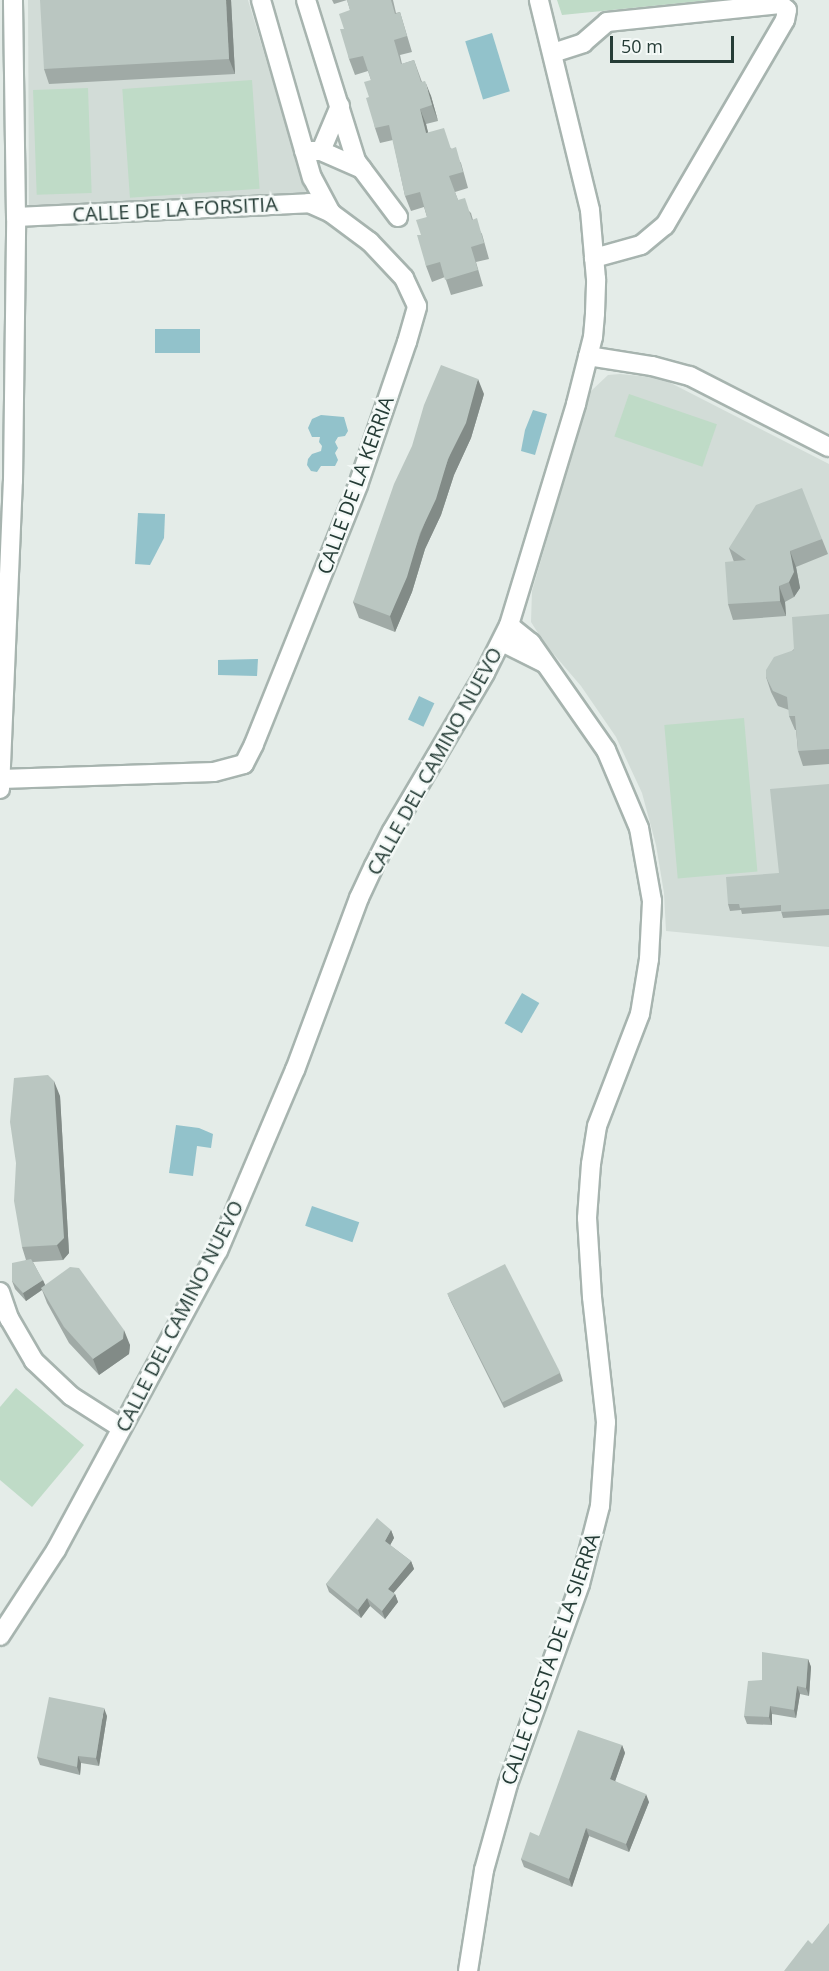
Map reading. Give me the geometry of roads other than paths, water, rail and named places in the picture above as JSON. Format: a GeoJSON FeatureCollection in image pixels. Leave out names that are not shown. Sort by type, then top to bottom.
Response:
{"type":"FeatureCollection","features":[{"type":"Feature","properties":{"kind":"street"},"geometry":{"type":"LineString","coordinates":[[0,789],[7,481],[7,343],[15,217],[13,0]]}},
{"type":"Feature","properties":{"kind":"street","name":"CALLE DE LA KERRIA"},"geometry":{"type":"LineString","coordinates":[[1,779],[214,772],[244,764],[358,485],[417,306],[404,278],[370,242],[332,213],[312,178],[312,151],[261,0]]}},
{"type":"Feature","properties":{"kind":"street"},"geometry":{"type":"LineString","coordinates":[[306,0],[356,161],[398,217]]}},
{"type":"Feature","properties":{"kind":"street","name":"CALLE DEL CAMINO NUEVO"},"geometry":{"type":"LineString","coordinates":[[0,1636],[56,1550],[218,1251],[274,1122],[359,898],[392,831],[502,642],[509,625],[558,467],[588,356],[595,313],[590,210],[539,0]]}},
{"type":"Feature","properties":{"kind":"street"},"geometry":{"type":"LineString","coordinates":[[553,53],[583,43],[607,22],[780,4],[787,10],[785,20],[665,225],[641,245],[594,258]]}},
{"type":"Feature","properties":{"kind":"street"},"geometry":{"type":"LineString","coordinates":[[340,106],[312,151],[362,169]]}},
{"type":"Feature","properties":{"kind":"street","name":"CALLE DE LA FORSITIA"},"geometry":{"type":"LineString","coordinates":[[15,217],[309,203],[332,213]]}},
{"type":"Feature","properties":{"kind":"street"},"geometry":{"type":"LineString","coordinates":[[588,356],[652,366],[690,376],[829,447]]}},
{"type":"Feature","properties":{"kind":"street","name":"CALLE CUESTA DE LA SIERRA"},"geometry":{"type":"LineString","coordinates":[[468,1971],[484,1870],[508,1785],[580,1584],[600,1506],[606,1422],[592,1297],[587,1218],[591,1164],[597,1126],[640,1014],[649,959],[652,901],[639,828],[606,750],[531,643],[509,625]]}},
{"type":"Feature","properties":{"kind":"street"},"geometry":{"type":"LineString","coordinates":[[502,642],[544,663]]}},
{"type":"Feature","properties":{"kind":"street"},"geometry":{"type":"LineString","coordinates":[[0,1292],[9,1318],[34,1360],[71,1396],[122,1428]]}},
{"type":"Feature","properties":{"kind":"water"},"geometry":{"type":"Polygon","coordinates":[[[492,33],[510,91],[483,100],[465,41],[492,33]]]}},
{"type":"Feature","properties":{"kind":"water"},"geometry":{"type":"Polygon","coordinates":[[[155,329],[200,329],[200,353],[155,353],[155,329]]]}},
{"type":"Feature","properties":{"kind":"water"},"geometry":{"type":"Polygon","coordinates":[[[533,410],[547,414],[535,455],[521,451],[525,430],[533,410]]]}},
{"type":"Feature","properties":{"kind":"water"},"geometry":{"type":"Polygon","coordinates":[[[321,415],[344,417],[348,431],[345,436],[338,437],[335,442],[338,448],[335,453],[338,460],[335,466],[321,466],[317,472],[311,471],[307,465],[308,459],[312,454],[321,451],[322,446],[319,442],[320,437],[312,437],[308,428],[312,419],[321,415]]]}},
{"type":"Feature","properties":{"kind":"water"},"geometry":{"type":"Polygon","coordinates":[[[138,513],[165,514],[164,538],[150,565],[135,564],[138,513]]]}},
{"type":"Feature","properties":{"kind":"water"},"geometry":{"type":"Polygon","coordinates":[[[258,659],[257,676],[218,675],[218,660],[258,659]]]}},
{"type":"Feature","properties":{"kind":"water"},"geometry":{"type":"Polygon","coordinates":[[[419,696],[434,703],[423,727],[408,720],[419,696]]]}},
{"type":"Feature","properties":{"kind":"water"},"geometry":{"type":"Polygon","coordinates":[[[522,993],[539,1003],[522,1033],[504,1023],[522,993]]]}},
{"type":"Feature","properties":{"kind":"water"},"geometry":{"type":"Polygon","coordinates":[[[176,1125],[199,1128],[213,1134],[211,1148],[197,1146],[193,1176],[169,1173],[176,1125]]]}},
{"type":"Feature","properties":{"kind":"water"},"geometry":{"type":"Polygon","coordinates":[[[312,1206],[359,1222],[352,1242],[305,1226],[312,1206]]]}}]}
